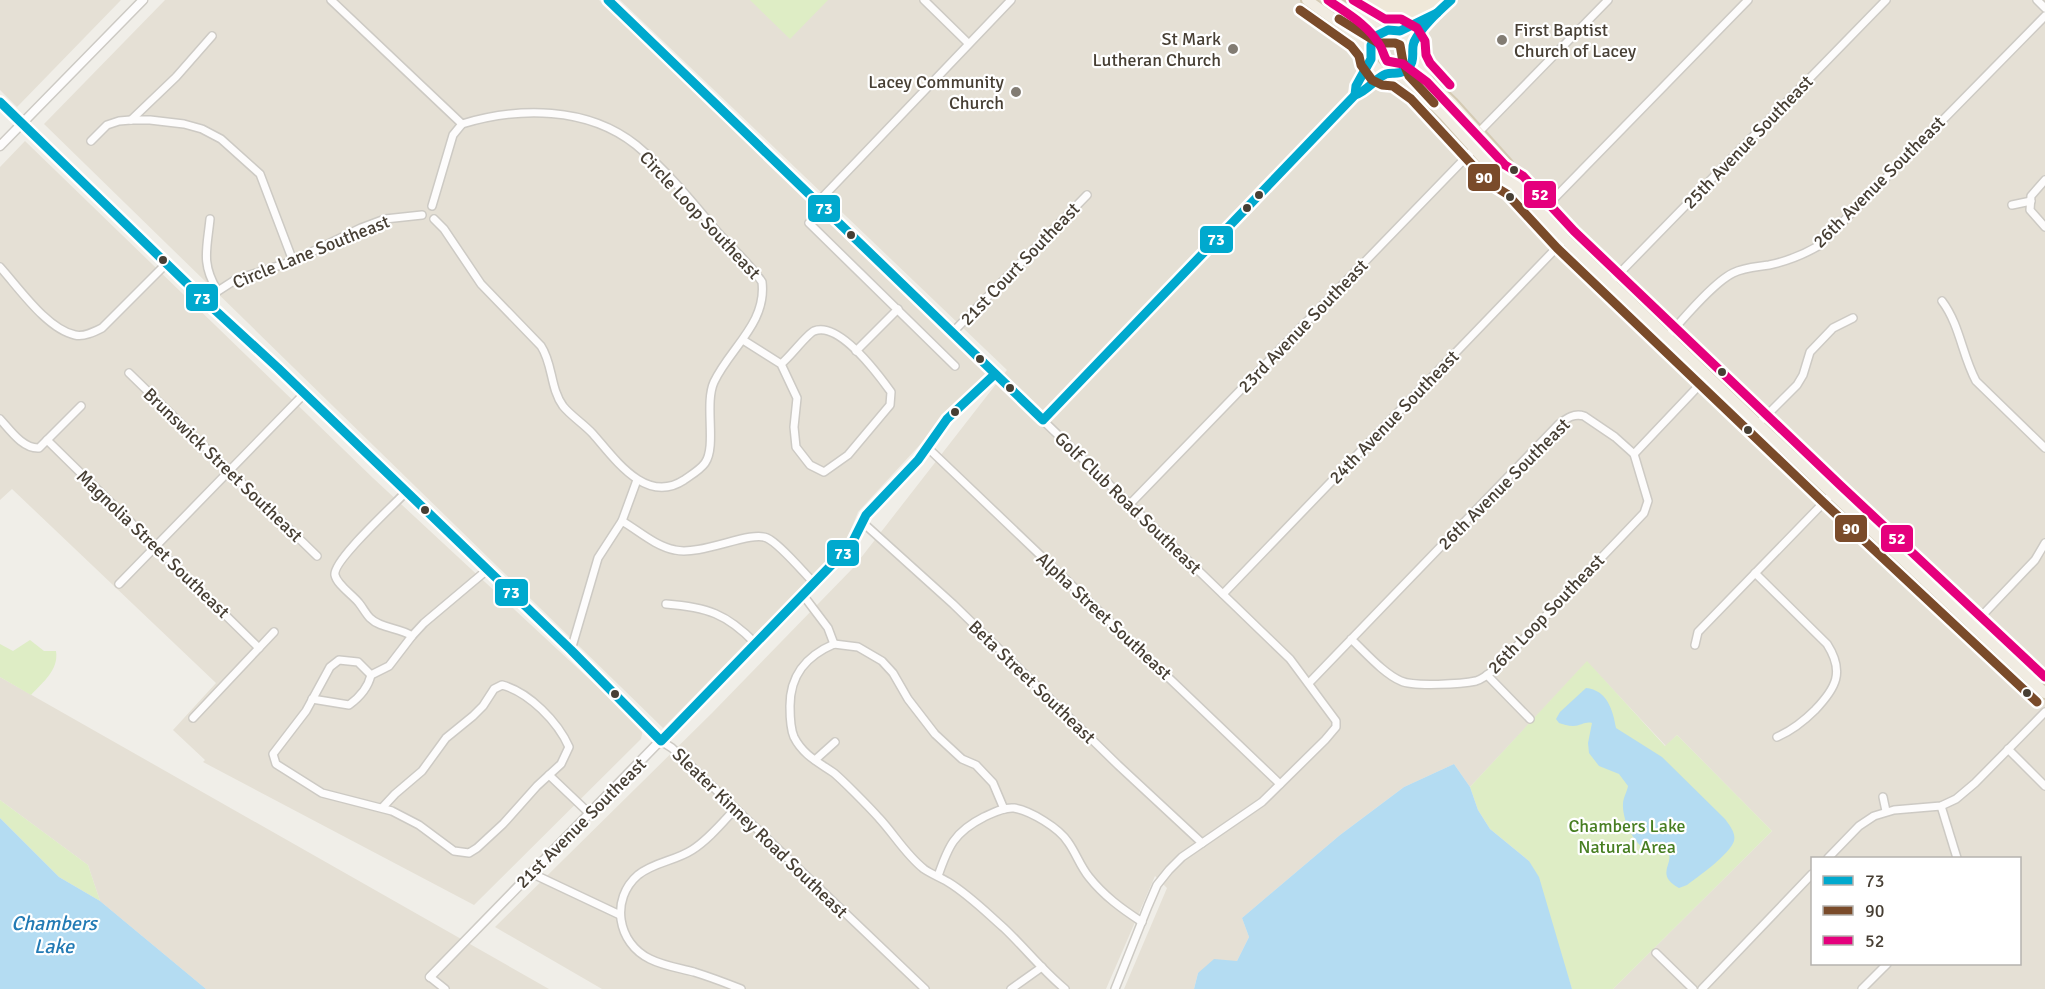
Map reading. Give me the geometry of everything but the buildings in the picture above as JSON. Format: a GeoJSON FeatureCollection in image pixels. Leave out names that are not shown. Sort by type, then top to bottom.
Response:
{"type":"FeatureCollection","features":[{"type":"Feature","properties":{"kind":"main road"},"geometry":{"type":"LineString","coordinates":[[1307,0],[1358,36],[1374,65],[1419,90],[1497,174],[1515,185],[1565,239],[1667,337],[2045,693]]}},
{"type":"Feature","properties":{"kind":"main road"},"geometry":{"type":"LineString","coordinates":[[1332,0],[1383,32]]}},
{"type":"Feature","properties":{"kind":"main road"},"geometry":{"type":"LineString","coordinates":[[1370,55],[1374,39],[1383,32],[1400,31],[1410,38],[1413,44],[1414,59],[1430,82],[1507,164],[1515,185]]}},
{"type":"Feature","properties":{"kind":"main road"},"geometry":{"type":"LineString","coordinates":[[1392,74],[1410,66],[1414,59]]}},
{"type":"Feature","properties":{"kind":"street"},"geometry":{"type":"LineString","coordinates":[[332,0],[462,124],[453,135],[432,206]]}},
{"type":"Feature","properties":{"kind":"street","name":"Golf Club Road Southeast"},"geometry":{"type":"LineString","coordinates":[[608,0],[1290,659],[1336,720],[1336,727],[1280,784]]}},
{"type":"Feature","properties":{"kind":"street"},"geometry":{"type":"LineString","coordinates":[[924,0],[968,43]]}},
{"type":"Feature","properties":{"kind":"street"},"geometry":{"type":"LineString","coordinates":[[818,203],[1011,0]]}},
{"type":"Feature","properties":{"kind":"street"},"geometry":{"type":"LineString","coordinates":[[1413,44],[1437,12],[1450,0]]}},
{"type":"Feature","properties":{"kind":"street"},"geometry":{"type":"LineString","coordinates":[[1479,132],[1608,0]]}},
{"type":"Feature","properties":{"kind":"street"},"geometry":{"type":"LineString","coordinates":[[1540,213],[1748,0]]}},
{"type":"Feature","properties":{"kind":"street","name":"25th Avenue Southeast"},"geometry":{"type":"LineString","coordinates":[[1611,283],[1886,0]]}},
{"type":"Feature","properties":{"kind":"street"},"geometry":{"type":"LineString","coordinates":[[2037,0],[2045,8]]}},
{"type":"Feature","properties":{"kind":"street"},"geometry":{"type":"LineString","coordinates":[[0,146],[139,1]]}},
{"type":"Feature","properties":{"kind":"street"},"geometry":{"type":"LineString","coordinates":[[1400,31],[1437,12]]}},
{"type":"Feature","properties":{"kind":"street","name":"26th Avenue Southeast"},"geometry":{"type":"LineString","coordinates":[[1667,337],[1732,273],[1747,267],[1765,266],[1797,258],[1820,245],[2045,16]]}},
{"type":"Feature","properties":{"kind":"street"},"geometry":{"type":"LineString","coordinates":[[130,120],[176,77],[212,36]]}},
{"type":"Feature","properties":{"kind":"street"},"geometry":{"type":"LineString","coordinates":[[1355,95],[1356,86],[1370,55]]}},
{"type":"Feature","properties":{"kind":"street"},"geometry":{"type":"LineString","coordinates":[[1042,420],[1355,95],[1392,74]]}},
{"type":"Feature","properties":{"kind":"street","name":"Sleater Kinney Road Southeast"},"geometry":{"type":"LineString","coordinates":[[0,102],[487,570],[661,741],[672,748],[925,989]]}},
{"type":"Feature","properties":{"kind":"street","name":"Circle Loop Southeast"},"geometry":{"type":"LineString","coordinates":[[462,124],[526,111],[588,120],[613,130],[635,144],[693,202],[762,282],[764,294],[758,315],[713,383],[709,408],[711,439],[707,461],[678,484],[662,488],[637,480]]}},
{"type":"Feature","properties":{"kind":"street"},"geometry":{"type":"LineString","coordinates":[[92,141],[107,125],[130,120],[184,124],[202,129],[221,139],[260,174],[292,261]]}},
{"type":"Feature","properties":{"kind":"street","name":"23rd Avenue Southeast"},"geometry":{"type":"LineString","coordinates":[[1130,504],[1475,148]]}},
{"type":"Feature","properties":{"kind":"street"},"geometry":{"type":"LineString","coordinates":[[2045,180],[2031,196],[2031,210],[2045,227]]}},
{"type":"Feature","properties":{"kind":"street","name":"21st Court Southeast"},"geometry":{"type":"LineString","coordinates":[[952,333],[1087,195]]}},
{"type":"Feature","properties":{"kind":"street"},"geometry":{"type":"LineString","coordinates":[[2012,205],[2031,201]]}},
{"type":"Feature","properties":{"kind":"street","name":"Circle Lane Southeast"},"geometry":{"type":"LineString","coordinates":[[204,300],[235,280],[292,261],[361,228],[385,219],[422,214]]}},
{"type":"Feature","properties":{"kind":"street"},"geometry":{"type":"LineString","coordinates":[[210,219],[205,262],[208,276],[217,290]]}},
{"type":"Feature","properties":{"kind":"street"},"geometry":{"type":"LineString","coordinates":[[434,219],[450,237],[481,285],[541,346],[547,355],[556,391],[563,406],[637,480],[622,521],[598,558],[570,651]]}},
{"type":"Feature","properties":{"kind":"street"},"geometry":{"type":"LineString","coordinates":[[809,223],[955,366]]}},
{"type":"Feature","properties":{"kind":"street","name":"24th Avenue Southeast"},"geometry":{"type":"LineString","coordinates":[[1223,594],[1565,239]]}},
{"type":"Feature","properties":{"kind":"street"},"geometry":{"type":"LineString","coordinates":[[0,267],[55,326],[76,335],[102,328],[167,263]]}},
{"type":"Feature","properties":{"kind":"street"},"geometry":{"type":"LineString","coordinates":[[1942,301],[1952,314],[1969,367],[1976,381],[2045,447]]}},
{"type":"Feature","properties":{"kind":"street"},"geometry":{"type":"LineString","coordinates":[[856,351],[898,309]]}},
{"type":"Feature","properties":{"kind":"street"},"geometry":{"type":"LineString","coordinates":[[1758,424],[1797,385],[1803,375],[1810,352],[1833,328],[1853,318]]}},
{"type":"Feature","properties":{"kind":"street"},"geometry":{"type":"LineString","coordinates":[[742,340],[781,364],[797,398],[794,427],[796,447],[810,465],[824,472],[848,455],[890,405],[891,392],[856,351],[844,339],[825,331],[815,330],[809,334],[781,364]]}},
{"type":"Feature","properties":{"kind":"street","name":"Brunswick Street Southeast"},"geometry":{"type":"LineString","coordinates":[[129,373],[317,556]]}},
{"type":"Feature","properties":{"kind":"street","name":"21st Avenue Southeast"},"geometry":{"type":"LineString","coordinates":[[430,977],[803,595],[853,541],[861,521],[928,448],[947,419],[995,374]]}},
{"type":"Feature","properties":{"kind":"street"},"geometry":{"type":"LineString","coordinates":[[1634,454],[1708,376]]}},
{"type":"Feature","properties":{"kind":"street"},"geometry":{"type":"LineString","coordinates":[[119,584],[304,394]]}},
{"type":"Feature","properties":{"kind":"street"},"geometry":{"type":"LineString","coordinates":[[0,419],[26,446],[39,448],[81,406]]}},
{"type":"Feature","properties":{"kind":"street","name":"26th Avenue Southeast"},"geometry":{"type":"LineString","coordinates":[[1309,683],[1566,419],[1578,414],[1584,416],[1615,437],[1634,454]]}},
{"type":"Feature","properties":{"kind":"street","name":"Magnolia Street Southeast"},"geometry":{"type":"LineString","coordinates":[[47,440],[258,648]]}},
{"type":"Feature","properties":{"kind":"street","name":"Alpha Street Southeast"},"geometry":{"type":"LineString","coordinates":[[928,448],[1280,784]]}},
{"type":"Feature","properties":{"kind":"street","name":"26th Loop Southeast"},"geometry":{"type":"LineString","coordinates":[[1351,639],[1402,682],[1420,685],[1477,681],[1487,675],[1496,669],[1644,513],[1648,501],[1634,454]]}},
{"type":"Feature","properties":{"kind":"street"},"geometry":{"type":"LineString","coordinates":[[406,492],[335,567],[336,579],[370,618],[383,626],[404,631],[412,636]]}},
{"type":"Feature","properties":{"kind":"street"},"geometry":{"type":"LineString","coordinates":[[1695,645],[1698,632],[1832,494]]}},
{"type":"Feature","properties":{"kind":"street"},"geometry":{"type":"LineString","coordinates":[[622,521],[660,544],[675,550],[692,551],[764,536],[814,583]]}},
{"type":"Feature","properties":{"kind":"street","name":"Beta Street Southeast"},"geometry":{"type":"LineString","coordinates":[[861,521],[953,604],[1118,765],[1202,843]]}},
{"type":"Feature","properties":{"kind":"street"},"geometry":{"type":"LineString","coordinates":[[1973,625],[2035,560],[2045,543]]}},
{"type":"Feature","properties":{"kind":"street"},"geometry":{"type":"LineString","coordinates":[[312,699],[349,705],[359,697],[369,683],[371,675],[389,666],[412,636],[487,570]]}},
{"type":"Feature","properties":{"kind":"street"},"geometry":{"type":"LineString","coordinates":[[1755,573],[1827,644],[1834,658],[1836,675],[1831,693],[1799,726],[1777,737]]}},
{"type":"Feature","properties":{"kind":"street"},"geometry":{"type":"LineString","coordinates":[[803,595],[828,628],[834,644]]}},
{"type":"Feature","properties":{"kind":"street"},"geometry":{"type":"LineString","coordinates":[[666,604],[689,606],[719,614],[755,643]]}},
{"type":"Feature","properties":{"kind":"street"},"geometry":{"type":"LineString","coordinates":[[193,718],[274,632]]}},
{"type":"Feature","properties":{"kind":"street"},"geometry":{"type":"LineString","coordinates":[[1004,809],[993,783],[976,765],[962,759],[935,734],[908,699],[893,673],[882,661],[858,647],[834,644],[821,650],[800,668],[793,681],[790,717],[793,735],[803,752],[853,791],[924,869],[950,883],[993,919],[1065,989]]}},
{"type":"Feature","properties":{"kind":"street"},"geometry":{"type":"LineString","coordinates":[[371,675],[358,662],[339,660],[330,667],[306,711],[273,754],[276,764],[322,793],[382,808],[419,825],[454,851],[468,853],[503,825],[561,764],[569,747],[562,732],[547,714],[530,700],[508,686],[502,685],[494,688],[483,706],[446,738],[422,771],[382,808]]}},
{"type":"Feature","properties":{"kind":"street"},"geometry":{"type":"LineString","coordinates":[[1487,675],[1530,720]]}},
{"type":"Feature","properties":{"kind":"street"},"geometry":{"type":"LineString","coordinates":[[1829,857],[1859,826],[1886,811],[1941,806],[1956,799],[1975,783],[2045,712]]}},
{"type":"Feature","properties":{"kind":"street"},"geometry":{"type":"LineString","coordinates":[[815,760],[835,742]]}},
{"type":"Feature","properties":{"kind":"street"},"geometry":{"type":"LineString","coordinates":[[2008,749],[2045,786]]}},
{"type":"Feature","properties":{"kind":"street"},"geometry":{"type":"LineString","coordinates":[[549,776],[590,814]]}},
{"type":"Feature","properties":{"kind":"street"},"geometry":{"type":"LineString","coordinates":[[1115,989],[1157,885],[1182,857],[1247,814],[1280,784]]}},
{"type":"Feature","properties":{"kind":"street"},"geometry":{"type":"LineString","coordinates":[[1883,797],[1886,811]]}},
{"type":"Feature","properties":{"kind":"street"},"geometry":{"type":"LineString","coordinates":[[1941,806],[1957,857]]}},
{"type":"Feature","properties":{"kind":"street"},"geometry":{"type":"LineString","coordinates":[[938,876],[952,841],[961,831],[972,823],[1004,809],[1014,808],[1058,830],[1069,842],[1090,878],[1118,907],[1142,922]]}},
{"type":"Feature","properties":{"kind":"street"},"geometry":{"type":"LineString","coordinates":[[735,809],[693,850],[653,866],[638,875],[629,885],[620,905],[620,921],[635,948],[648,958],[741,989]]}},
{"type":"Feature","properties":{"kind":"street"},"geometry":{"type":"LineString","coordinates":[[531,873],[620,915]]}},
{"type":"Feature","properties":{"kind":"street"},"geometry":{"type":"LineString","coordinates":[[1702,989],[1811,875]]}},
{"type":"Feature","properties":{"kind":"street"},"geometry":{"type":"LineString","coordinates":[[1656,953],[1693,989]]}},
{"type":"Feature","properties":{"kind":"street"},"geometry":{"type":"LineString","coordinates":[[1862,989],[1885,965]]}},
{"type":"Feature","properties":{"kind":"street"},"geometry":{"type":"LineString","coordinates":[[1011,989],[1042,967]]}},
{"type":"Feature","properties":{"kind":"street"},"geometry":{"type":"LineString","coordinates":[[430,977],[445,989]]}},
{"type":"Feature","properties":{"kind":"shaded area"},"geometry":{"type":"Polygon","coordinates":[[[0,0],[121,0],[17,107],[0,90],[0,0]]]}},
{"type":"Feature","properties":{"kind":"shaded area"},"geometry":{"type":"Polygon","coordinates":[[[165,0],[599,0],[986,373],[858,512],[847,540],[663,728],[44,124],[165,0]]]}},
{"type":"Feature","properties":{"kind":"shaded area"},"geometry":{"type":"Polygon","coordinates":[[[620,0],[2045,0],[2045,989],[1613,989],[1772,831],[1677,735],[1666,746],[1587,662],[1470,787],[1454,764],[1404,787],[1340,835],[1242,918],[1249,937],[1237,961],[1198,973],[1194,989],[1124,989],[1167,888],[1155,876],[1106,989],[602,989],[495,927],[712,713],[853,568],[1007,370],[620,0]]]}},
{"type":"Feature","properties":{"kind":"shaded area"},"geometry":{"type":"Polygon","coordinates":[[[1343,0],[1443,0],[1422,16],[1401,24],[1382,22],[1366,16],[1343,0]]]}},
{"type":"Feature","properties":{"kind":"shaded area"},"geometry":{"type":"Polygon","coordinates":[[[25,141],[373,478],[643,729],[641,739],[474,905],[203,762],[205,760],[173,730],[216,683],[12,489],[0,500],[0,167],[25,141]]]}},
{"type":"Feature","properties":{"kind":"shaded area"},"geometry":{"type":"Polygon","coordinates":[[[0,677],[549,989],[206,989],[100,901],[88,865],[0,800],[0,677]]]}},
{"type":"Feature","properties":{"kind":"green space"},"geometry":{"type":"Polygon","coordinates":[[[750,0],[828,0],[790,39],[750,0]]]}},
{"type":"Feature","properties":{"kind":"green space"},"geometry":{"type":"Polygon","coordinates":[[[30,640],[44,651],[56,651],[53,670],[31,695],[0,677],[0,644],[13,651],[30,640]]]}},
{"type":"Feature","properties":{"kind":"green space","name":"Chambers Lake Natural Area"},"geometry":{"type":"Polygon","coordinates":[[[1587,661],[1665,746],[1677,735],[1772,831],[1613,989],[1572,989],[1529,861],[1490,829],[1478,810],[1470,787],[1587,661]]]}},
{"type":"Feature","properties":{"kind":"green space"},"geometry":{"type":"Polygon","coordinates":[[[0,800],[88,865],[100,901],[59,877],[0,818],[0,800]]]}},
{"type":"Feature","properties":{"kind":"water"},"geometry":{"type":"Polygon","coordinates":[[[1586,688],[1599,693],[1608,702],[1616,728],[1662,757],[1725,819],[1732,830],[1734,841],[1727,852],[1687,885],[1679,888],[1668,878],[1666,874],[1669,857],[1666,851],[1650,851],[1644,848],[1630,832],[1623,810],[1628,786],[1619,774],[1599,766],[1589,753],[1588,743],[1592,723],[1571,726],[1559,723],[1556,719],[1560,712],[1586,688]]]}},
{"type":"Feature","properties":{"kind":"water"},"geometry":{"type":"Polygon","coordinates":[[[1454,764],[1470,787],[1478,810],[1490,829],[1529,861],[1539,877],[1572,989],[1194,989],[1198,973],[1214,959],[1237,961],[1249,937],[1242,918],[1340,835],[1404,787],[1454,764]]]}},
{"type":"Feature","properties":{"kind":"water","name":"Chambers Lake"},"geometry":{"type":"Polygon","coordinates":[[[0,818],[59,877],[100,901],[206,989],[0,989],[0,818]]]}},
{"type":"Feature","properties":{"kind":"transit line","name":"73"},"geometry":{"type":"LineString","coordinates":[[608,0],[1043,420],[1355,95],[1364,91],[1382,76],[1402,72],[1408,68],[1412,61],[1413,46],[1417,36],[1451,0]]}},
{"type":"Feature","properties":{"kind":"transit line","name":"52"},"geometry":{"type":"LineString","coordinates":[[1328,0],[1356,19],[1374,37],[1387,61],[1403,64],[1427,82],[1505,165],[1523,176],[1574,231],[2045,677]]}},
{"type":"Feature","properties":{"kind":"transit line","name":"52"},"geometry":{"type":"LineString","coordinates":[[1353,0],[1385,19],[1401,19],[1417,28],[1425,41],[1426,55],[1430,63],[1450,85]]}},
{"type":"Feature","properties":{"kind":"transit line","name":"90"},"geometry":{"type":"LineString","coordinates":[[1300,10],[1351,46],[1372,80],[1382,85],[1393,86],[1411,99],[1489,183],[1507,194],[1557,248],[2037,702]]}},
{"type":"Feature","properties":{"kind":"transit line","name":"73"},"geometry":{"type":"LineString","coordinates":[[1355,95],[1356,86],[1371,59],[1371,45],[1378,35],[1388,30],[1400,31],[1437,13]]}},
{"type":"Feature","properties":{"kind":"transit line","name":"90"},"geometry":{"type":"LineString","coordinates":[[1339,19],[1378,43],[1400,45],[1403,62],[1409,76],[1434,103]]}},
{"type":"Feature","properties":{"kind":"transit line","name":"73"},"geometry":{"type":"LineString","coordinates":[[0,102],[571,650],[661,741],[845,551],[853,541],[866,515],[918,460],[947,419],[995,374]]}},
{"type":"Feature","properties":{"kind":"place","name":"First Baptist Church of Lacey"},"geometry":{"type":"Point","coordinates":[1502,40]}},
{"type":"Feature","properties":{"kind":"place","name":"St Mark Lutheran Church"},"geometry":{"type":"Point","coordinates":[1233,49]}},
{"type":"Feature","properties":{"kind":"place","name":"Lacey Community Church"},"geometry":{"type":"Point","coordinates":[1016,92]}}]}
